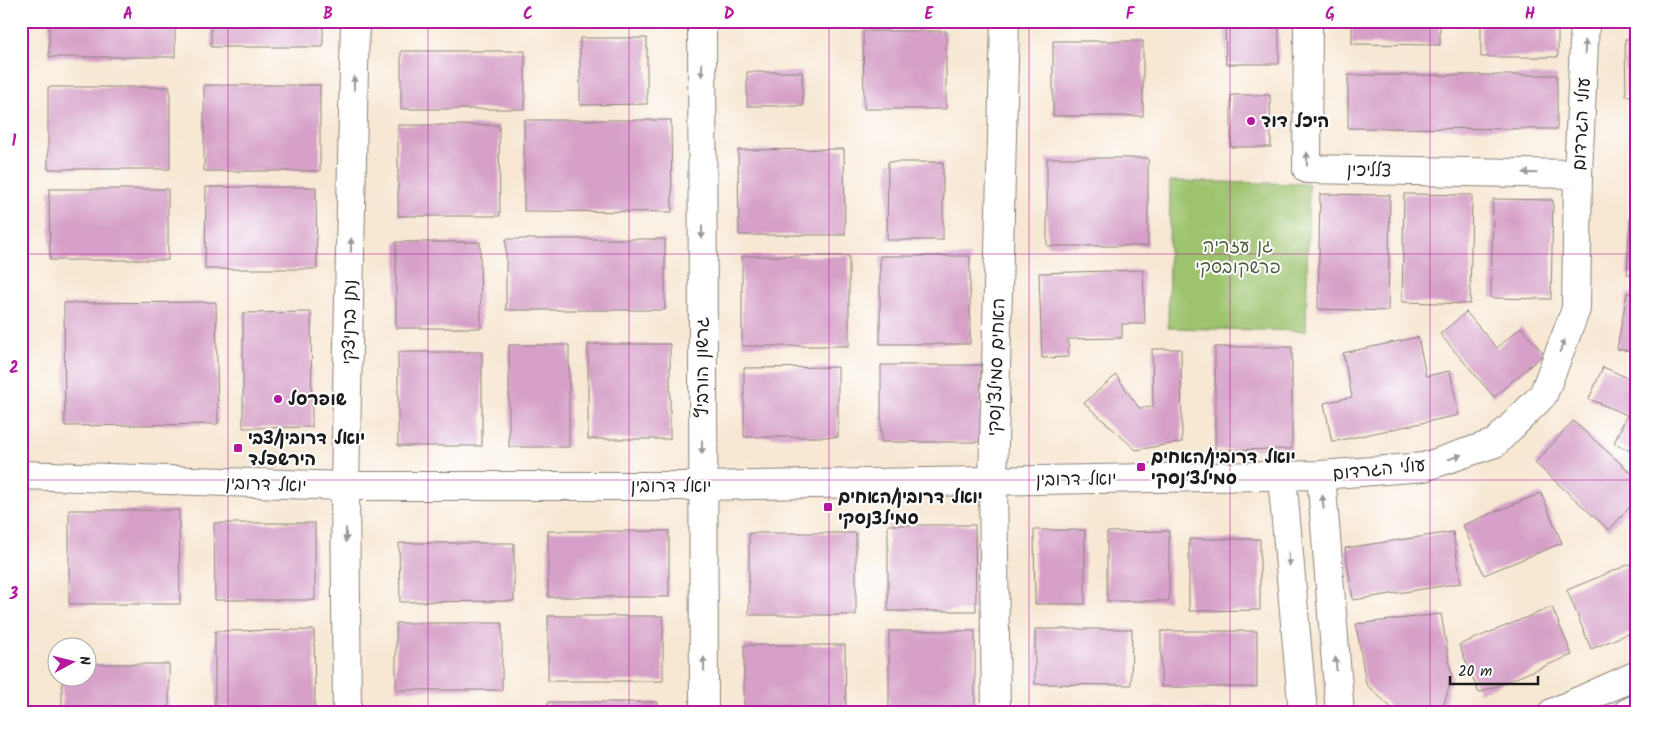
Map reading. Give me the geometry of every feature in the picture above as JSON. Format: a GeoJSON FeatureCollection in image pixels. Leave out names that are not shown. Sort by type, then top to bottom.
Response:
{"type":"FeatureCollection","features":[{"type":"Feature","properties":{"kind":"street","name":"נתן ברניצקי"},"geometry":{"type":"LineString","coordinates":[[347,713],[345,486],[355,21]]}},
{"type":"Feature","properties":{"kind":"street","name":"גרשון הורביץ"},"geometry":{"type":"LineString","coordinates":[[702,21],[704,713]]}},
{"type":"Feature","properties":{"kind":"street","name":"האחים סמילצ'נסקי"},"geometry":{"type":"LineString","coordinates":[[996,713],[993,481],[1005,21]]}},
{"type":"Feature","properties":{"kind":"street","name":"צלליכין"},"geometry":{"type":"LineString","coordinates":[[1308,21],[1307,169],[1578,174]]}},
{"type":"Feature","properties":{"kind":"street","name":"עולי הגרדום"},"geometry":{"type":"LineString","coordinates":[[1340,713],[1321,475],[1424,467],[1495,443],[1544,395],[1576,310],[1578,174],[1586,21]]}},
{"type":"Feature","properties":{"kind":"street","name":"יואל דרובין"},"geometry":{"type":"LineString","coordinates":[[21,475],[345,486],[702,486],[1321,475]]}},
{"type":"Feature","properties":{"kind":"street"},"geometry":{"type":"LineString","coordinates":[[1282,476],[1303,713]]}},
{"type":"Feature","properties":{"kind":"street"},"geometry":{"type":"LineString","coordinates":[[1552,713],[1637,675]]}},
{"type":"Feature","properties":{"kind":"street"},"geometry":{"type":"LineString","coordinates":[[1627,713],[1637,708]]}},
{"type":"Feature","properties":{"kind":"shaded area"},"geometry":{"type":"Polygon","coordinates":[[[383,708],[501,708],[501,713],[383,713],[383,708]]]}},
{"type":"Feature","properties":{"kind":"green space","name":"גן עזריה פרשקובסקי"},"geometry":{"type":"Polygon","coordinates":[[[1170,181],[1309,184],[1306,331],[1168,328],[1170,181]]]}},
{"type":"Feature","properties":{"kind":"building"},"geometry":{"type":"Polygon","coordinates":[[[49,21],[175,21],[175,57],[49,57],[49,21]]]}},
{"type":"Feature","properties":{"kind":"building"},"geometry":{"type":"Polygon","coordinates":[[[211,21],[323,21],[323,47],[211,47],[211,21]]]}},
{"type":"Feature","properties":{"kind":"building"},"geometry":{"type":"Polygon","coordinates":[[[1225,21],[1279,21],[1279,64],[1226,64],[1225,21]]]}},
{"type":"Feature","properties":{"kind":"building"},"geometry":{"type":"Polygon","coordinates":[[[1352,21],[1440,21],[1440,45],[1352,44],[1352,21]]]}},
{"type":"Feature","properties":{"kind":"building"},"geometry":{"type":"Polygon","coordinates":[[[1481,21],[1558,21],[1558,57],[1481,57],[1481,21]]]}},
{"type":"Feature","properties":{"kind":"building"},"geometry":{"type":"Polygon","coordinates":[[[863,31],[946,31],[946,109],[864,109],[863,31]]]}},
{"type":"Feature","properties":{"kind":"building"},"geometry":{"type":"Polygon","coordinates":[[[580,38],[647,38],[647,104],[580,105],[580,38]]]}},
{"type":"Feature","properties":{"kind":"building"},"geometry":{"type":"Polygon","coordinates":[[[1625,39],[1637,39],[1637,96],[1626,96],[1625,39]]]}},
{"type":"Feature","properties":{"kind":"building"},"geometry":{"type":"Polygon","coordinates":[[[1053,41],[1143,41],[1143,116],[1053,116],[1053,41]]]}},
{"type":"Feature","properties":{"kind":"building"},"geometry":{"type":"Polygon","coordinates":[[[401,51],[525,51],[525,109],[401,109],[401,51]]]}},
{"type":"Feature","properties":{"kind":"building"},"geometry":{"type":"Polygon","coordinates":[[[747,72],[802,72],[803,106],[747,106],[747,72]]]}},
{"type":"Feature","properties":{"kind":"building"},"geometry":{"type":"Polygon","coordinates":[[[1348,75],[1557,75],[1557,129],[1348,128],[1348,75]]]}},
{"type":"Feature","properties":{"kind":"building"},"geometry":{"type":"Polygon","coordinates":[[[204,85],[320,85],[320,171],[204,171],[204,85]]]}},
{"type":"Feature","properties":{"kind":"building"},"geometry":{"type":"Polygon","coordinates":[[[48,87],[170,87],[170,169],[48,169],[48,87]]]}},
{"type":"Feature","properties":{"kind":"building","name":"היכל דוד"},"geometry":{"type":"Polygon","coordinates":[[[1231,95],[1270,95],[1271,147],[1231,147],[1231,95]]]}},
{"type":"Feature","properties":{"kind":"building"},"geometry":{"type":"Polygon","coordinates":[[[524,120],[671,120],[672,212],[524,211],[524,120]]]}},
{"type":"Feature","properties":{"kind":"building"},"geometry":{"type":"Polygon","coordinates":[[[398,125],[499,125],[500,216],[398,216],[398,125]]]}},
{"type":"Feature","properties":{"kind":"building"},"geometry":{"type":"Polygon","coordinates":[[[1633,134],[1637,134],[1637,190],[1633,190],[1633,134]]]}},
{"type":"Feature","properties":{"kind":"building"},"geometry":{"type":"Polygon","coordinates":[[[844,149],[845,235],[739,235],[738,150],[844,149]]]}},
{"type":"Feature","properties":{"kind":"building"},"geometry":{"type":"Polygon","coordinates":[[[1047,158],[1148,158],[1148,246],[1047,246],[1047,158]]]}},
{"type":"Feature","properties":{"kind":"building"},"geometry":{"type":"Polygon","coordinates":[[[888,162],[943,162],[943,240],[887,240],[888,162]]]}},
{"type":"Feature","properties":{"kind":"building"},"geometry":{"type":"Polygon","coordinates":[[[206,187],[316,187],[317,269],[205,269],[206,187]]]}},
{"type":"Feature","properties":{"kind":"building"},"geometry":{"type":"Polygon","coordinates":[[[49,189],[168,189],[168,260],[50,260],[49,189]]]}},
{"type":"Feature","properties":{"kind":"building"},"geometry":{"type":"Polygon","coordinates":[[[1320,194],[1390,195],[1388,311],[1318,309],[1320,194]]]}},
{"type":"Feature","properties":{"kind":"building"},"geometry":{"type":"Polygon","coordinates":[[[1404,194],[1472,195],[1470,304],[1402,302],[1404,194]]]}},
{"type":"Feature","properties":{"kind":"building"},"geometry":{"type":"Polygon","coordinates":[[[1493,199],[1553,200],[1551,299],[1491,298],[1493,199]]]}},
{"type":"Feature","properties":{"kind":"building"},"geometry":{"type":"Polygon","coordinates":[[[1630,218],[1637,218],[1637,274],[1627,274],[1630,218]]]}},
{"type":"Feature","properties":{"kind":"building"},"geometry":{"type":"Polygon","coordinates":[[[506,239],[665,239],[665,310],[506,310],[506,239]]]}},
{"type":"Feature","properties":{"kind":"building"},"geometry":{"type":"Polygon","coordinates":[[[396,242],[480,242],[481,328],[396,328],[396,242]]]}},
{"type":"Feature","properties":{"kind":"building"},"geometry":{"type":"Polygon","coordinates":[[[742,256],[849,256],[849,346],[742,346],[742,256]]]}},
{"type":"Feature","properties":{"kind":"building"},"geometry":{"type":"Polygon","coordinates":[[[880,256],[970,256],[970,344],[880,344],[880,256]]]}},
{"type":"Feature","properties":{"kind":"building"},"geometry":{"type":"Polygon","coordinates":[[[1143,270],[1145,324],[1122,324],[1122,338],[1068,339],[1069,357],[1042,358],[1039,273],[1143,270]]]}},
{"type":"Feature","properties":{"kind":"building"},"geometry":{"type":"Polygon","coordinates":[[[1627,293],[1637,294],[1637,352],[1617,349],[1627,293]]]}},
{"type":"Feature","properties":{"kind":"building"},"geometry":{"type":"Polygon","coordinates":[[[216,302],[218,424],[65,426],[64,303],[216,302]]]}},
{"type":"Feature","properties":{"kind":"building","name":"שופרסל"},"geometry":{"type":"Polygon","coordinates":[[[311,312],[312,427],[243,428],[243,313],[311,312]]]}},
{"type":"Feature","properties":{"kind":"building"},"geometry":{"type":"Polygon","coordinates":[[[1466,312],[1497,348],[1521,327],[1544,354],[1494,397],[1440,334],[1466,312]]]}},
{"type":"Feature","properties":{"kind":"building"},"geometry":{"type":"Polygon","coordinates":[[[1418,337],[1426,376],[1450,371],[1459,415],[1332,442],[1324,403],[1352,397],[1343,353],[1418,337]]]}},
{"type":"Feature","properties":{"kind":"building"},"geometry":{"type":"Polygon","coordinates":[[[588,344],[670,344],[670,439],[588,439],[588,344]]]}},
{"type":"Feature","properties":{"kind":"building"},"geometry":{"type":"Polygon","coordinates":[[[509,345],[569,345],[569,447],[509,447],[509,345]]]}},
{"type":"Feature","properties":{"kind":"building"},"geometry":{"type":"Polygon","coordinates":[[[1215,347],[1292,347],[1292,449],[1215,450],[1215,347]]]}},
{"type":"Feature","properties":{"kind":"building"},"geometry":{"type":"Polygon","coordinates":[[[1152,349],[1181,349],[1182,442],[1136,450],[1084,403],[1116,375],[1139,408],[1153,407],[1152,349]]]}},
{"type":"Feature","properties":{"kind":"building"},"geometry":{"type":"Polygon","coordinates":[[[398,352],[482,352],[482,446],[398,446],[398,352]]]}},
{"type":"Feature","properties":{"kind":"building"},"geometry":{"type":"Polygon","coordinates":[[[881,365],[981,365],[980,442],[881,442],[881,365]]]}},
{"type":"Feature","properties":{"kind":"building"},"geometry":{"type":"Polygon","coordinates":[[[838,367],[838,437],[744,437],[744,368],[838,367]]]}},
{"type":"Feature","properties":{"kind":"building"},"geometry":{"type":"Polygon","coordinates":[[[1603,367],[1637,382],[1637,454],[1614,443],[1627,415],[1589,399],[1603,367]]]}},
{"type":"Feature","properties":{"kind":"building"},"geometry":{"type":"Polygon","coordinates":[[[1573,421],[1637,478],[1637,499],[1609,530],[1535,463],[1573,421]]]}},
{"type":"Feature","properties":{"kind":"building"},"geometry":{"type":"Polygon","coordinates":[[[1541,493],[1562,543],[1484,575],[1463,525],[1541,493]]]}},
{"type":"Feature","properties":{"kind":"building"},"geometry":{"type":"Polygon","coordinates":[[[69,510],[179,510],[180,604],[69,604],[69,510]]]}},
{"type":"Feature","properties":{"kind":"building"},"geometry":{"type":"Polygon","coordinates":[[[214,523],[315,523],[315,600],[215,600],[214,523]]]}},
{"type":"Feature","properties":{"kind":"building"},"geometry":{"type":"Polygon","coordinates":[[[888,525],[975,525],[976,611],[888,611],[888,525]]]}},
{"type":"Feature","properties":{"kind":"building"},"geometry":{"type":"Polygon","coordinates":[[[1034,530],[1085,530],[1085,604],[1035,604],[1034,530]]]}},
{"type":"Feature","properties":{"kind":"building"},"geometry":{"type":"Polygon","coordinates":[[[548,531],[669,531],[669,597],[548,597],[548,531]]]}},
{"type":"Feature","properties":{"kind":"building"},"geometry":{"type":"Polygon","coordinates":[[[1169,531],[1169,601],[1107,601],[1107,532],[1169,531]]]}},
{"type":"Feature","properties":{"kind":"building"},"geometry":{"type":"Polygon","coordinates":[[[1453,532],[1461,583],[1353,600],[1345,548],[1453,532]]]}},
{"type":"Feature","properties":{"kind":"building"},"geometry":{"type":"Polygon","coordinates":[[[749,533],[856,533],[856,615],[749,615],[749,533]]]}},
{"type":"Feature","properties":{"kind":"building"},"geometry":{"type":"Polygon","coordinates":[[[1189,539],[1260,539],[1260,610],[1189,611],[1189,539]]]}},
{"type":"Feature","properties":{"kind":"building"},"geometry":{"type":"Polygon","coordinates":[[[399,543],[514,543],[514,601],[400,602],[399,543]]]}},
{"type":"Feature","properties":{"kind":"building"},"geometry":{"type":"Polygon","coordinates":[[[1635,562],[1637,567],[1637,630],[1591,649],[1567,590],[1635,562]]]}},
{"type":"Feature","properties":{"kind":"building"},"geometry":{"type":"Polygon","coordinates":[[[1552,607],[1572,655],[1479,693],[1459,645],[1552,607]]]}},
{"type":"Feature","properties":{"kind":"building"},"geometry":{"type":"Polygon","coordinates":[[[1441,614],[1452,677],[1442,711],[1397,713],[1366,684],[1356,624],[1441,614]]]}},
{"type":"Feature","properties":{"kind":"building"},"geometry":{"type":"Polygon","coordinates":[[[548,616],[663,616],[663,681],[548,681],[548,616]]]}},
{"type":"Feature","properties":{"kind":"building"},"geometry":{"type":"Polygon","coordinates":[[[396,623],[502,623],[502,690],[396,690],[396,623]]]}},
{"type":"Feature","properties":{"kind":"building"},"geometry":{"type":"Polygon","coordinates":[[[1035,629],[1132,629],[1131,685],[1035,684],[1035,629]]]}},
{"type":"Feature","properties":{"kind":"building"},"geometry":{"type":"Polygon","coordinates":[[[314,630],[315,707],[215,707],[215,631],[314,630]]]}},
{"type":"Feature","properties":{"kind":"building"},"geometry":{"type":"Polygon","coordinates":[[[889,631],[975,631],[975,712],[889,712],[889,631]]]}},
{"type":"Feature","properties":{"kind":"building"},"geometry":{"type":"Polygon","coordinates":[[[1161,631],[1257,631],[1257,687],[1161,687],[1161,631]]]}},
{"type":"Feature","properties":{"kind":"building"},"geometry":{"type":"Polygon","coordinates":[[[744,645],[845,645],[846,713],[744,713],[744,645]]]}},
{"type":"Feature","properties":{"kind":"building"},"geometry":{"type":"Polygon","coordinates":[[[98,664],[169,664],[169,713],[62,713],[62,686],[98,686],[98,664]]]}},
{"type":"Feature","properties":{"kind":"building"},"geometry":{"type":"Polygon","coordinates":[[[548,702],[658,702],[658,713],[548,713],[548,702]]]}},
{"type":"Feature","properties":{"kind":"building"},"geometry":{"type":"Polygon","coordinates":[[[1149,707],[1226,711],[1226,713],[1148,713],[1149,707]]]}},
{"type":"Feature","properties":{"kind":"place","name":"היכל דוד"},"geometry":{"type":"Point","coordinates":[1251,121]}},
{"type":"Feature","properties":{"kind":"place","name":"שופרסל"},"geometry":{"type":"Point","coordinates":[278,399]}},
{"type":"Feature","properties":{"kind":"place","name":"יואל דרובין/צבי הירשפלד"},"geometry":{"type":"Point","coordinates":[238,448]}},
{"type":"Feature","properties":{"kind":"place","name":"יואל דרובין/האחים סמילצ׳נסקי"},"geometry":{"type":"Point","coordinates":[1141,467]}},
{"type":"Feature","properties":{"kind":"place","name":"יואל דרובין/האחים סמילצנסקי"},"geometry":{"type":"Point","coordinates":[828,507]}}]}
